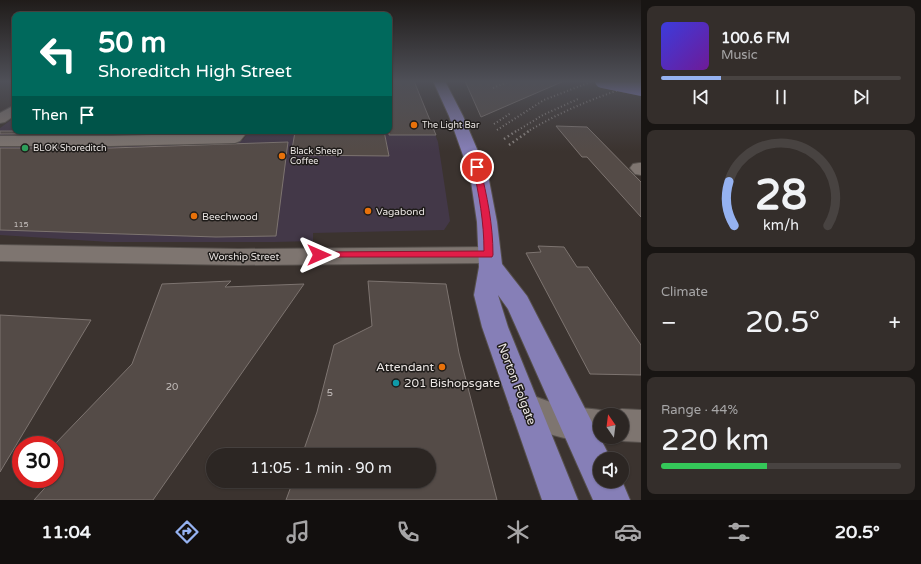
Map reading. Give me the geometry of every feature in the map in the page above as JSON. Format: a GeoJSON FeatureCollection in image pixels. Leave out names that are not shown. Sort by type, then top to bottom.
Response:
{"type":"FeatureCollection","features":[{"type":"Feature","properties":{"kind":"main road","name":"Norton Folgate"},"geometry":{"type":"LineString","coordinates":[[450,104],[479,175],[489,233],[490,261],[486,295],[495,327],[560,500]]}},
{"type":"Feature","properties":{"kind":"main road"},"geometry":{"type":"LineString","coordinates":[[490,261],[518,303],[588,424],[595,452]]}},
{"type":"Feature","properties":{"kind":"main road"},"geometry":{"type":"LineString","coordinates":[[606,488],[612,500]]}},
{"type":"Feature","properties":{"kind":"street"},"geometry":{"type":"LineString","coordinates":[[0,119],[12,110]]}},
{"type":"Feature","properties":{"kind":"street"},"geometry":{"type":"LineString","coordinates":[[0,142],[111,141],[238,134]]}},
{"type":"Feature","properties":{"kind":"street","name":"Worship Street"},"geometry":{"type":"LineString","coordinates":[[0,253],[490,261]]}},
{"type":"Feature","properties":{"kind":"street"},"geometry":{"type":"LineString","coordinates":[[526,409],[547,418],[588,424]]}},
{"type":"Feature","properties":{"kind":"street"},"geometry":{"type":"LineString","coordinates":[[629,426],[641,426]]}},
{"type":"Feature","properties":{"kind":"shaded area"},"geometry":{"type":"Polygon","coordinates":[[[427,113],[438,142],[450,221],[444,230],[313,233],[313,241],[275,242],[109,242],[0,235],[0,145],[90,145],[243,140],[247,134],[392,134],[392,130],[427,113]]]}},
{"type":"Feature","properties":{"kind":"shaded area"},"geometry":{"type":"Polygon","coordinates":[[[12,119],[12,134],[25,134],[0,135],[0,128],[12,119]]]}},
{"type":"Feature","properties":{"kind":"building","name":"The Light Bar"},"geometry":{"type":"Polygon","coordinates":[[[392,104],[424,104],[436,135],[389,135],[392,134],[392,104]]]}},
{"type":"Feature","properties":{"kind":"building"},"geometry":{"type":"Polygon","coordinates":[[[475,104],[510,104],[481,117],[475,104]]]}},
{"type":"Feature","properties":{"kind":"building"},"geometry":{"type":"Polygon","coordinates":[[[556,126],[587,127],[641,182],[641,217],[587,157],[582,157],[556,126]]]}},
{"type":"Feature","properties":{"kind":"building"},"geometry":{"type":"Polygon","coordinates":[[[0,131],[12,131],[12,134],[0,134],[0,131]]]}},
{"type":"Feature","properties":{"kind":"building"},"geometry":{"type":"Polygon","coordinates":[[[295,134],[385,134],[389,156],[291,155],[295,134]]]}},
{"type":"Feature","properties":{"kind":"building"},"geometry":{"type":"Polygon","coordinates":[[[288,142],[276,236],[216,237],[0,230],[0,148],[111,148],[288,142]]]}},
{"type":"Feature","properties":{"kind":"building"},"geometry":{"type":"Polygon","coordinates":[[[538,246],[564,247],[577,267],[588,267],[641,345],[641,375],[590,374],[526,253],[541,252],[538,246]]]}},
{"type":"Feature","properties":{"kind":"building"},"geometry":{"type":"Polygon","coordinates":[[[231,281],[225,287],[304,284],[153,500],[34,500],[45,488],[64,488],[64,436],[63,436],[132,364],[162,284],[231,281]]]}},
{"type":"Feature","properties":{"kind":"building","name":"201 Bishopsgate"},"geometry":{"type":"Polygon","coordinates":[[[368,281],[446,284],[459,353],[497,500],[286,500],[290,488],[436,488],[436,448],[304,448],[317,412],[334,345],[372,326],[368,281]]]}},
{"type":"Feature","properties":{"kind":"building"},"geometry":{"type":"Polygon","coordinates":[[[0,315],[91,320],[22,436],[12,436],[12,452],[0,472],[0,315]]]}},
{"type":"Feature","properties":{"kind":"railway"},"geometry":{"type":"LineString","coordinates":[[497,130],[537,104]]}},
{"type":"Feature","properties":{"kind":"railway"},"geometry":{"type":"LineString","coordinates":[[515,132],[543,115],[566,104]]}},
{"type":"Feature","properties":{"kind":"railway"},"geometry":{"type":"LineString","coordinates":[[527,132],[581,104]]}},
{"type":"Feature","properties":{"kind":"railway"},"geometry":{"type":"LineString","coordinates":[[494,124],[511,113]]}},
{"type":"Feature","properties":{"kind":"railway"},"geometry":{"type":"LineString","coordinates":[[504,139],[516,131]]}},
{"type":"Feature","properties":{"kind":"railway"},"geometry":{"type":"LineString","coordinates":[[509,145],[529,131]]}},
{"type":"Feature","properties":{"kind":"place","name":"The Light Bar"},"geometry":{"type":"Point","coordinates":[414,125]}},
{"type":"Feature","properties":{"kind":"place","name":"BLOK Shoreditch"},"geometry":{"type":"Point","coordinates":[25,148]}},
{"type":"Feature","properties":{"kind":"place","name":"Black Sheep Coffee"},"geometry":{"type":"Point","coordinates":[282,156]}},
{"type":"Feature","properties":{"kind":"place","name":"Vagabond"},"geometry":{"type":"Point","coordinates":[368,211]}},
{"type":"Feature","properties":{"kind":"place","name":"Beechwood"},"geometry":{"type":"Point","coordinates":[194,216]}},
{"type":"Feature","properties":{"kind":"place","name":"Attendant"},"geometry":{"type":"Point","coordinates":[442,367]}},
{"type":"Feature","properties":{"kind":"place","name":"201 Bishopsgate"},"geometry":{"type":"Point","coordinates":[396,383]}},
{"type":"Feature","properties":{"kind":"route"},"geometry":{"type":"LineString","coordinates":[[319,255],[489,255],[489,233],[485,203],[477,167]]}}]}
